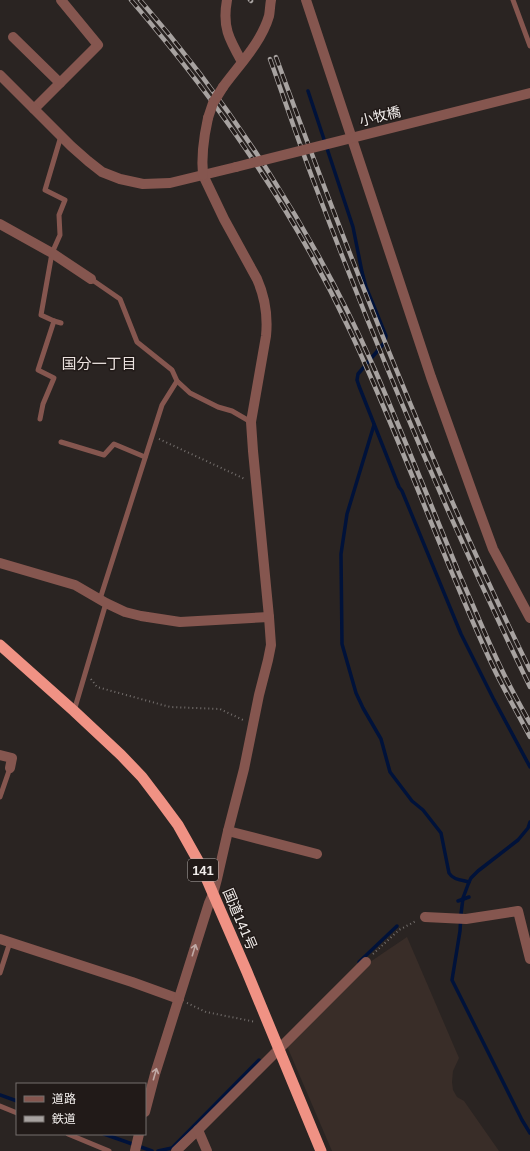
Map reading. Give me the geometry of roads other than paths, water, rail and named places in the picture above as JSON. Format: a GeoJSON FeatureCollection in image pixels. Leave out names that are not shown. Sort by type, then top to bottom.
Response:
{"type":"FeatureCollection","features":[{"type":"Feature","properties":{"kind":"highway","name":"国道141号"},"geometry":{"type":"LineString","coordinates":[[0,645],[74,711],[142,777],[161,802],[190,846],[201,866],[321,1151]]}},
{"type":"Feature","properties":{"kind":"street"},"geometry":{"type":"LineString","coordinates":[[34,109],[98,45],[61,0]]}},
{"type":"Feature","properties":{"kind":"street"},"geometry":{"type":"LineString","coordinates":[[227,0],[224,14],[226,27],[231,43],[242,62]]}},
{"type":"Feature","properties":{"kind":"street"},"geometry":{"type":"LineString","coordinates":[[146,1108],[155,1074],[208,903],[213,894],[244,769],[271,645],[252,451],[251,422],[266,336],[266,306],[257,278],[224,219],[203,175],[202,165],[204,138],[208,118],[213,104],[223,87],[257,41],[265,27],[269,15],[271,0]]}},
{"type":"Feature","properties":{"kind":"street"},"geometry":{"type":"LineString","coordinates":[[306,0],[431,376],[475,500],[493,549],[530,618]]}},
{"type":"Feature","properties":{"kind":"street"},"geometry":{"type":"LineString","coordinates":[[13,37],[60,83]]}},
{"type":"Feature","properties":{"kind":"street","name":"小牧橋"},"geometry":{"type":"LineString","coordinates":[[0,75],[61,136],[102,172],[120,179],[143,184],[170,183],[530,93]]}},
{"type":"Feature","properties":{"kind":"street"},"geometry":{"type":"LineString","coordinates":[[0,224],[52,253],[91,279]]}},
{"type":"Feature","properties":{"kind":"street"},"geometry":{"type":"LineString","coordinates":[[0,563],[76,585],[125,612],[141,616],[180,622],[269,617]]}},
{"type":"Feature","properties":{"kind":"street"},"geometry":{"type":"LineString","coordinates":[[0,755],[12,758],[10,768]]}},
{"type":"Feature","properties":{"kind":"street"},"geometry":{"type":"LineString","coordinates":[[228,831],[317,854]]}},
{"type":"Feature","properties":{"kind":"street"},"geometry":{"type":"LineString","coordinates":[[425,917],[461,919],[518,911],[530,959]]}},
{"type":"Feature","properties":{"kind":"street"},"geometry":{"type":"LineString","coordinates":[[5,940],[179,999]]}},
{"type":"Feature","properties":{"kind":"street"},"geometry":{"type":"LineString","coordinates":[[176,1151],[279,1050],[369,958]]}},
{"type":"Feature","properties":{"kind":"street"},"geometry":{"type":"LineString","coordinates":[[198,1130],[207,1151]]}},
{"type":"Feature","properties":{"kind":"street"},"geometry":{"type":"LineString","coordinates":[[135,1151],[138,1137]]}},
{"type":"Feature","properties":{"kind":"lane"},"geometry":{"type":"LineString","coordinates":[[513,0],[530,46]]}},
{"type":"Feature","properties":{"kind":"lane"},"geometry":{"type":"LineString","coordinates":[[61,136],[45,190],[65,200],[59,215],[60,235],[52,253],[41,315],[61,323]]}},
{"type":"Feature","properties":{"kind":"lane"},"geometry":{"type":"LineString","coordinates":[[91,279],[120,299],[137,342],[172,370],[177,381],[190,393],[218,407],[232,411],[251,422]]}},
{"type":"Feature","properties":{"kind":"lane"},"geometry":{"type":"LineString","coordinates":[[40,419],[43,404],[54,378],[38,370],[54,321]]}},
{"type":"Feature","properties":{"kind":"lane"},"geometry":{"type":"LineString","coordinates":[[74,711],[86,672],[103,601],[145,457],[162,405],[177,381]]}},
{"type":"Feature","properties":{"kind":"lane"},"geometry":{"type":"LineString","coordinates":[[61,442],[104,455],[114,444],[145,457]]}},
{"type":"Feature","properties":{"kind":"lane"},"geometry":{"type":"LineString","coordinates":[[0,797],[10,768]]}},
{"type":"Feature","properties":{"kind":"lane"},"geometry":{"type":"LineString","coordinates":[[0,973],[5,940]]}},
{"type":"Feature","properties":{"kind":"lane"},"geometry":{"type":"LineString","coordinates":[[0,1106],[16,1113]]}},
{"type":"Feature","properties":{"kind":"lane"},"geometry":{"type":"LineString","coordinates":[[70,1135],[109,1151]]}},
{"type":"Feature","properties":{"kind":"waterway"},"geometry":{"type":"LineString","coordinates":[[308,91],[353,227],[366,287],[386,336],[385,342],[358,374],[357,380],[399,487],[402,491],[461,634],[530,767]]}},
{"type":"Feature","properties":{"kind":"waterway"},"geometry":{"type":"LineString","coordinates":[[374,425],[347,514],[341,554],[342,644],[356,693],[381,739],[390,772],[412,801],[423,810],[441,833],[449,873],[455,878],[469,882]]}},
{"type":"Feature","properties":{"kind":"waterway"},"geometry":{"type":"LineString","coordinates":[[530,822],[528,828],[518,840],[478,871],[469,882],[463,898],[460,931],[452,980],[522,1120],[530,1133]]}},
{"type":"Feature","properties":{"kind":"waterway"},"geometry":{"type":"LineString","coordinates":[[458,901],[469,897]]}},
{"type":"Feature","properties":{"kind":"waterway"},"geometry":{"type":"LineString","coordinates":[[359,962],[397,926]]}},
{"type":"Feature","properties":{"kind":"waterway"},"geometry":{"type":"LineString","coordinates":[[158,1151],[172,1148],[259,1060]]}},
{"type":"Feature","properties":{"kind":"waterway"},"geometry":{"type":"LineString","coordinates":[[0,1095],[16,1101]]}},
{"type":"Feature","properties":{"kind":"waterway"},"geometry":{"type":"LineString","coordinates":[[107,1135],[152,1151]]}},
{"type":"Feature","properties":{"kind":"railway"},"geometry":{"type":"LineString","coordinates":[[131,0],[194,77],[252,158],[279,200],[328,286],[377,391],[484,648],[530,737]]}},
{"type":"Feature","properties":{"kind":"railway"},"geometry":{"type":"LineString","coordinates":[[140,0],[209,85],[241,130],[271,176],[327,272],[375,370],[490,645],[530,723]]}},
{"type":"Feature","properties":{"kind":"railway"},"geometry":{"type":"LineString","coordinates":[[276,57],[334,213],[395,367],[460,520],[530,670]]}},
{"type":"Feature","properties":{"kind":"railway"},"geometry":{"type":"LineString","coordinates":[[270,59],[339,249],[416,438],[500,625],[530,687]]}},
{"type":"Feature","properties":{"kind":"district","name":"国分一丁目"},"geometry":{"type":"Point","coordinates":[99,363]}}]}
